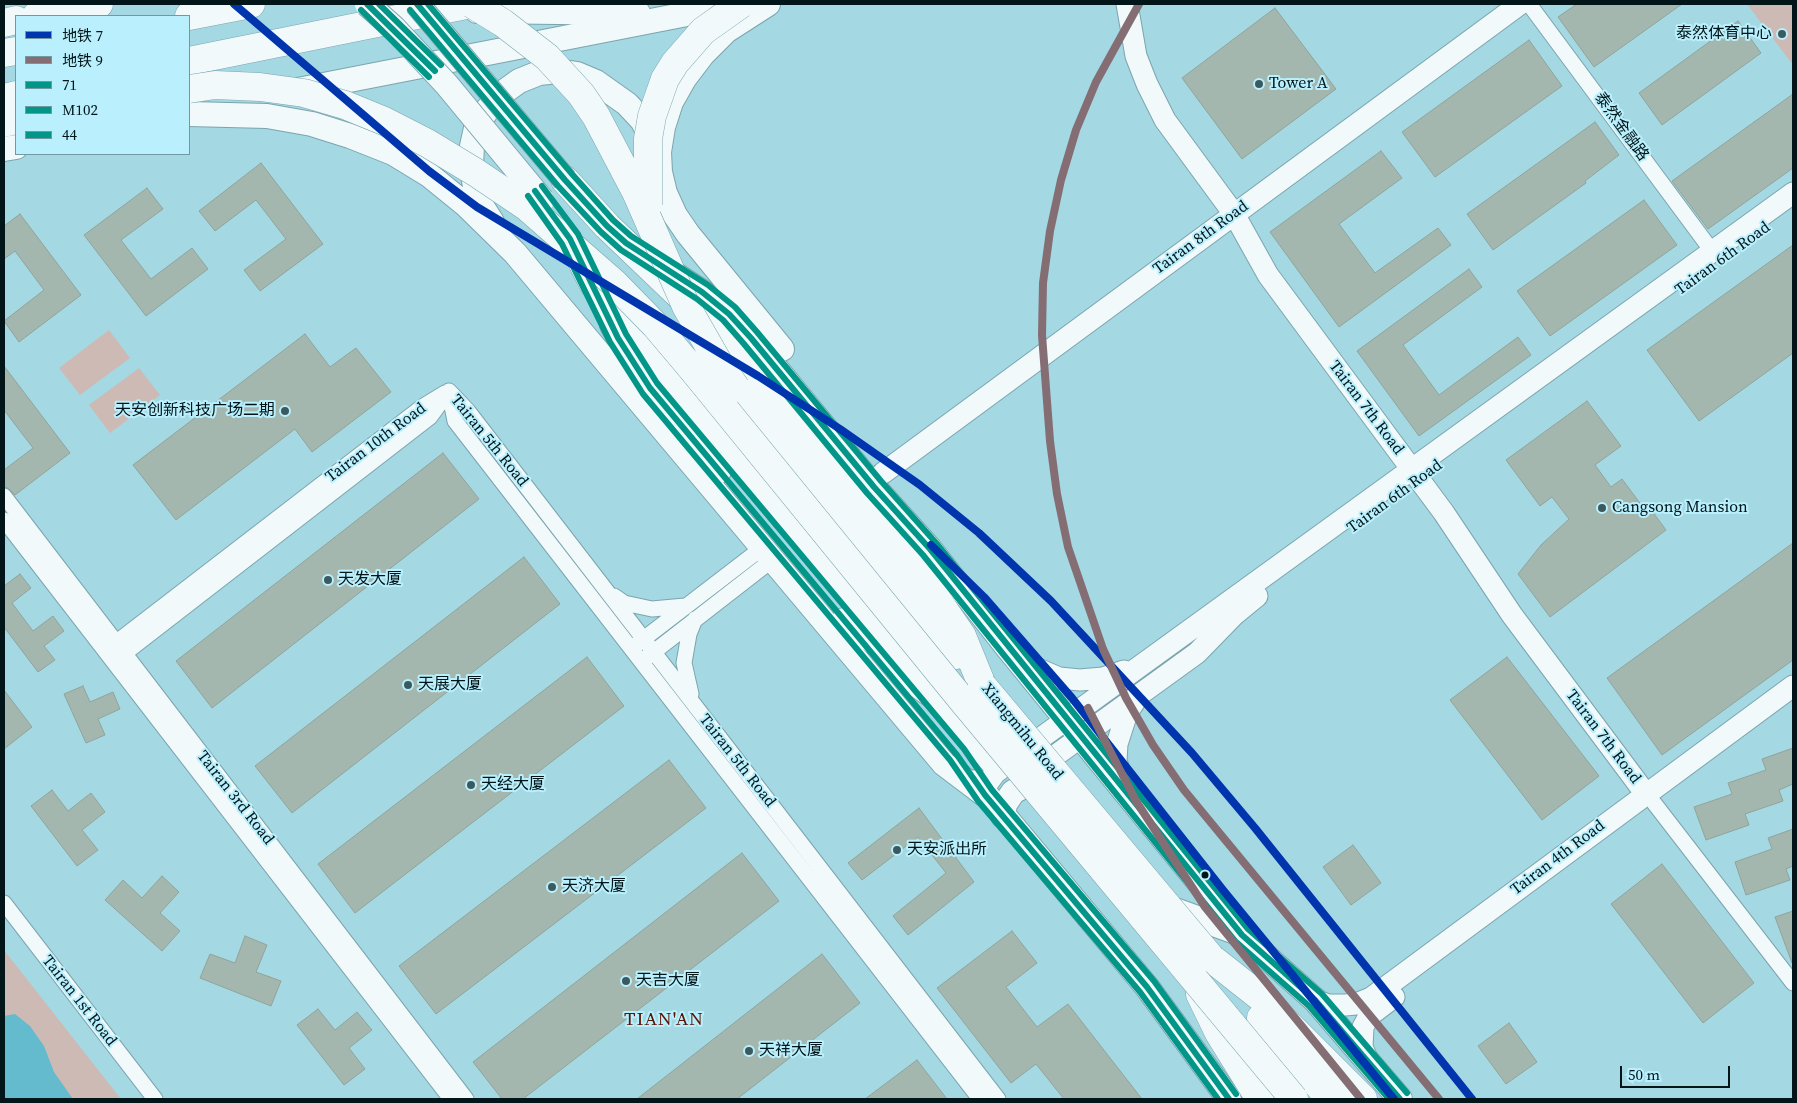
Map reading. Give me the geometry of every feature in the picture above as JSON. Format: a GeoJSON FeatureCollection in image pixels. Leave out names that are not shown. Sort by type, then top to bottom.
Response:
{"type":"FeatureCollection","features":[{"type":"Feature","properties":{"kind":"highway"},"geometry":{"type":"LineString","coordinates":[[41,15],[99,4]]}},
{"type":"Feature","properties":{"kind":"highway"},"geometry":{"type":"LineString","coordinates":[[190,16],[251,4]]}},
{"type":"Feature","properties":{"kind":"highway"},"geometry":{"type":"LineString","coordinates":[[190,61],[429,7],[472,4],[526,39],[547,57],[580,94],[613,144],[651,224],[686,306],[718,362],[736,388],[972,692]]}},
{"type":"Feature","properties":{"kind":"highway"},"geometry":{"type":"LineString","coordinates":[[651,224],[646,186],[646,160],[649,132],[658,96],[675,63],[688,47],[703,32],[739,4]]}},
{"type":"Feature","properties":{"kind":"highway"},"geometry":{"type":"LineString","coordinates":[[190,89],[215,86],[260,87],[304,93],[345,105],[427,142],[527,207],[614,283],[655,326],[972,692]]}},
{"type":"Feature","properties":{"kind":"highway","name":"Xiangmihu Road"},"geometry":{"type":"LineString","coordinates":[[565,180],[626,243],[686,300],[920,574],[962,636],[972,692]]}},
{"type":"Feature","properties":{"kind":"highway","name":"Xiangmihu Road"},"geometry":{"type":"LineString","coordinates":[[542,200],[570,239],[593,283],[631,337],[895,645],[972,692],[1201,966],[1330,1099]]}},
{"type":"Feature","properties":{"kind":"highway"},"geometry":{"type":"LineString","coordinates":[[1201,966],[1219,1033],[1260,1099]]}},
{"type":"Feature","properties":{"kind":"highway"},"geometry":{"type":"LineString","coordinates":[[1201,966],[1263,999],[1363,1099]]}},
{"type":"Feature","properties":{"kind":"highway","name":"Xiangmihu Road"},"geometry":{"type":"LineString","coordinates":[[1201,966],[1294,1099]]}},
{"type":"Feature","properties":{"kind":"main road"},"geometry":{"type":"LineString","coordinates":[[367,4],[394,28],[447,85],[542,200]]}},
{"type":"Feature","properties":{"kind":"main road"},"geometry":{"type":"LineString","coordinates":[[190,113],[739,4]]}},
{"type":"Feature","properties":{"kind":"main road"},"geometry":{"type":"LineString","coordinates":[[768,4],[726,31],[703,54],[684,79],[671,102],[659,152],[660,172],[665,193],[688,234],[900,495],[930,548]]}},
{"type":"Feature","properties":{"kind":"main road"},"geometry":{"type":"LineString","coordinates":[[429,7],[686,14]]}},
{"type":"Feature","properties":{"kind":"main road"},"geometry":{"type":"LineString","coordinates":[[429,7],[565,180]]}},
{"type":"Feature","properties":{"kind":"main road"},"geometry":{"type":"LineString","coordinates":[[514,253],[483,208],[475,186],[471,165],[472,146],[476,128],[486,110],[501,94],[519,81],[539,74],[558,71],[577,74],[596,82],[620,98],[642,120],[659,152]]}},
{"type":"Feature","properties":{"kind":"main road"},"geometry":{"type":"LineString","coordinates":[[190,113],[267,116],[312,124],[393,153],[429,176],[466,205],[514,253],[944,764],[985,795]]}},
{"type":"Feature","properties":{"kind":"main road"},"geometry":{"type":"LineString","coordinates":[[626,243],[702,292],[729,314],[751,338],[874,487],[930,548],[1007,647],[1242,935],[1315,1000],[1400,1099]]}},
{"type":"Feature","properties":{"kind":"main road"},"geometry":{"type":"LineString","coordinates":[[593,283],[618,338],[650,388],[956,755],[985,795],[1147,987],[1229,1099]]}},
{"type":"Feature","properties":{"kind":"main road"},"geometry":{"type":"LineString","coordinates":[[844,620],[885,650],[911,681],[942,703],[998,769]]}},
{"type":"Feature","properties":{"kind":"main road"},"geometry":{"type":"LineString","coordinates":[[1003,816],[1005,804],[1013,792],[1026,785],[1043,785],[1058,797],[1118,870],[1142,893],[1162,905],[1242,935]]}},
{"type":"Feature","properties":{"kind":"street","name":"Tairan 7th Road"},"geometry":{"type":"LineString","coordinates":[[1127,4],[1136,56],[1158,108],[1234,214],[1268,275],[1415,474],[1512,615],[1649,798]]}},
{"type":"Feature","properties":{"kind":"street","name":"Tairan 8th Road"},"geometry":{"type":"LineString","coordinates":[[883,473],[1520,4]]}},
{"type":"Feature","properties":{"kind":"street","name":"泰然金融路"},"geometry":{"type":"LineString","coordinates":[[1530,4],[1712,251]]}},
{"type":"Feature","properties":{"kind":"street","name":"Tairan 6th Road"},"geometry":{"type":"LineString","coordinates":[[998,769],[1018,775],[1034,772],[1138,697],[1197,653],[1252,600],[1415,474],[1793,192]]}},
{"type":"Feature","properties":{"kind":"street","name":"Tairan 6th Road"},"geometry":{"type":"LineString","coordinates":[[985,795],[987,784],[998,769],[1147,660],[1793,208]]}},
{"type":"Feature","properties":{"kind":"street","name":"Tairan 5th Road"},"geometry":{"type":"LineString","coordinates":[[449,391],[468,411],[998,1099]]}},
{"type":"Feature","properties":{"kind":"street","name":"Tairan 5th Road"},"geometry":{"type":"LineString","coordinates":[[449,391],[455,421],[980,1099]]}},
{"type":"Feature","properties":{"kind":"street","name":"Tairan 10th Road"},"geometry":{"type":"LineString","coordinates":[[115,652],[422,406],[449,391]]}},
{"type":"Feature","properties":{"kind":"street","name":"Tairan 3rd Road"},"geometry":{"type":"LineString","coordinates":[[4,496],[10,525],[115,652],[466,1099]]}},
{"type":"Feature","properties":{"kind":"street"},"geometry":{"type":"LineString","coordinates":[[631,649],[687,606],[767,554]]}},
{"type":"Feature","properties":{"kind":"street"},"geometry":{"type":"LineString","coordinates":[[641,662],[695,619],[767,554]]}},
{"type":"Feature","properties":{"kind":"street"},"geometry":{"type":"LineString","coordinates":[[609,594],[624,603],[652,609],[687,606]]}},
{"type":"Feature","properties":{"kind":"street"},"geometry":{"type":"LineString","coordinates":[[695,619],[689,634],[684,662],[688,688],[696,706]]}},
{"type":"Feature","properties":{"kind":"street","name":"Tairan 6th Road"},"geometry":{"type":"LineString","coordinates":[[1007,647],[1031,666],[1059,678],[1080,680],[1102,678],[1147,660]]}},
{"type":"Feature","properties":{"kind":"street","name":"Tairan 3rd Road"},"geometry":{"type":"LineString","coordinates":[[115,652],[451,1099]]}},
{"type":"Feature","properties":{"kind":"street","name":"Tairan 4th Road"},"geometry":{"type":"LineString","coordinates":[[1369,1063],[1363,1052],[1362,1038],[1366,1021],[1373,1013],[1793,686]]}},
{"type":"Feature","properties":{"kind":"street"},"geometry":{"type":"LineString","coordinates":[[1128,795],[1118,769],[1117,744],[1127,713],[1138,697]]}},
{"type":"Feature","properties":{"kind":"street","name":"Tairan 4th Road"},"geometry":{"type":"LineString","coordinates":[[1315,1000],[1328,1005],[1350,1005],[1371,998],[1649,798],[1793,702]]}},
{"type":"Feature","properties":{"kind":"street"},"geometry":{"type":"LineString","coordinates":[[1649,798],[1793,984]]}},
{"type":"Feature","properties":{"kind":"street","name":"Tairan 1st Road"},"geometry":{"type":"LineString","coordinates":[[4,903],[155,1099]]}},
{"type":"Feature","properties":{"kind":"shaded area","name":"泰然体育中心"},"geometry":{"type":"Polygon","coordinates":[[[1747,4],[1793,4],[1793,65],[1747,4]]]}},
{"type":"Feature","properties":{"kind":"shaded area"},"geometry":{"type":"Polygon","coordinates":[[[109,330],[130,358],[80,395],[59,368],[109,330]]]}},
{"type":"Feature","properties":{"kind":"shaded area"},"geometry":{"type":"Polygon","coordinates":[[[139,368],[160,395],[110,433],[89,405],[139,368]]]}},
{"type":"Feature","properties":{"kind":"shaded area"},"geometry":{"type":"Polygon","coordinates":[[[4,950],[121,1099],[4,1099],[4,950]]]}},
{"type":"Feature","properties":{"kind":"water"},"geometry":{"type":"Polygon","coordinates":[[[15,1014],[30,1026],[44,1046],[54,1072],[73,1099],[4,1099],[4,1016],[15,1014]]]}},
{"type":"Feature","properties":{"kind":"building"},"geometry":{"type":"Polygon","coordinates":[[[1577,4],[1682,4],[1594,67],[1558,17],[1577,4]]]}},
{"type":"Feature","properties":{"kind":"building","name":"Tower A"},"geometry":{"type":"Polygon","coordinates":[[[1275,8],[1336,89],[1242,159],[1182,78],[1275,8]]]}},
{"type":"Feature","properties":{"kind":"building"},"geometry":{"type":"Polygon","coordinates":[[[1738,21],[1761,53],[1662,125],[1639,93],[1738,21]]]}},
{"type":"Feature","properties":{"kind":"building"},"geometry":{"type":"Polygon","coordinates":[[[1529,40],[1562,86],[1435,177],[1402,132],[1529,40]]]}},
{"type":"Feature","properties":{"kind":"building"},"geometry":{"type":"Polygon","coordinates":[[[1793,94],[1793,168],[1708,229],[1672,181],[1793,94]]]}},
{"type":"Feature","properties":{"kind":"building"},"geometry":{"type":"Polygon","coordinates":[[[1595,122],[1619,155],[1585,181],[1586,183],[1493,250],[1467,214],[1595,122]]]}},
{"type":"Feature","properties":{"kind":"building"},"geometry":{"type":"Polygon","coordinates":[[[1381,151],[1402,178],[1339,224],[1375,273],[1438,228],[1451,245],[1339,327],[1270,232],[1381,151]]]}},
{"type":"Feature","properties":{"kind":"building"},"geometry":{"type":"Polygon","coordinates":[[[261,163],[323,244],[260,291],[244,270],[286,239],[256,200],[215,231],[199,211],[261,163]]]}},
{"type":"Feature","properties":{"kind":"building"},"geometry":{"type":"Polygon","coordinates":[[[147,188],[163,209],[121,240],[151,279],[192,248],[208,269],[146,316],[84,235],[147,188]]]}},
{"type":"Feature","properties":{"kind":"building"},"geometry":{"type":"Polygon","coordinates":[[[1644,200],[1677,245],[1550,336],[1517,291],[1644,200]]]}},
{"type":"Feature","properties":{"kind":"building"},"geometry":{"type":"Polygon","coordinates":[[[20,214],[81,295],[19,342],[4,321],[44,290],[15,251],[4,259],[4,226],[20,214]]]}},
{"type":"Feature","properties":{"kind":"building"},"geometry":{"type":"Polygon","coordinates":[[[1793,245],[1793,353],[1699,421],[1647,350],[1793,245]]]}},
{"type":"Feature","properties":{"kind":"building"},"geometry":{"type":"Polygon","coordinates":[[[1469,269],[1482,287],[1403,345],[1439,395],[1518,337],[1531,355],[1419,436],[1357,351],[1469,269]]]}},
{"type":"Feature","properties":{"kind":"building","name":"天安创新科技广场二期"},"geometry":{"type":"Polygon","coordinates":[[[305,334],[330,367],[356,348],[391,392],[312,452],[295,429],[176,520],[133,465],[305,334]]]}},
{"type":"Feature","properties":{"kind":"building"},"geometry":{"type":"Polygon","coordinates":[[[4,366],[70,453],[15,495],[8,488],[4,487],[4,470],[33,448],[4,410],[4,366]]]}},
{"type":"Feature","properties":{"kind":"building","name":"Cangsong Mansion"},"geometry":{"type":"Polygon","coordinates":[[[1587,401],[1621,446],[1595,465],[1611,487],[1622,479],[1648,514],[1652,511],[1666,530],[1550,617],[1518,574],[1541,545],[1569,519],[1552,497],[1540,506],[1506,460],[1587,401]]]}},
{"type":"Feature","properties":{"kind":"building","name":"天发大厦"},"geometry":{"type":"Polygon","coordinates":[[[443,453],[479,499],[212,708],[176,661],[443,453]]]}},
{"type":"Feature","properties":{"kind":"building"},"geometry":{"type":"Polygon","coordinates":[[[1793,543],[1793,660],[1662,755],[1607,678],[1793,543]]]}},
{"type":"Feature","properties":{"kind":"building","name":"天展大厦"},"geometry":{"type":"Polygon","coordinates":[[[524,557],[560,604],[292,813],[255,766],[524,557]]]}},
{"type":"Feature","properties":{"kind":"building"},"geometry":{"type":"Polygon","coordinates":[[[20,574],[31,588],[12,603],[33,631],[53,616],[64,631],[44,646],[55,660],[38,672],[4,627],[4,586],[20,574]]]}},
{"type":"Feature","properties":{"kind":"building","name":"天经大厦"},"geometry":{"type":"Polygon","coordinates":[[[587,657],[624,706],[355,913],[318,864],[587,657]]]}},
{"type":"Feature","properties":{"kind":"building"},"geometry":{"type":"Polygon","coordinates":[[[1507,657],[1599,776],[1542,820],[1450,700],[1507,657]]]}},
{"type":"Feature","properties":{"kind":"building"},"geometry":{"type":"Polygon","coordinates":[[[83,686],[90,702],[113,692],[120,709],[98,719],[105,735],[86,743],[64,694],[83,686]]]}},
{"type":"Feature","properties":{"kind":"building"},"geometry":{"type":"Polygon","coordinates":[[[4,690],[32,727],[4,749],[4,690]]]}},
{"type":"Feature","properties":{"kind":"building"},"geometry":{"type":"Polygon","coordinates":[[[1793,748],[1793,784],[1779,790],[1783,801],[1745,814],[1749,825],[1706,840],[1694,807],[1732,794],[1728,783],[1766,770],[1762,759],[1793,748]]]}},
{"type":"Feature","properties":{"kind":"building","name":"天济大厦"},"geometry":{"type":"Polygon","coordinates":[[[669,760],[706,808],[436,1014],[399,966],[669,760]]]}},
{"type":"Feature","properties":{"kind":"building"},"geometry":{"type":"Polygon","coordinates":[[[52,790],[68,811],[91,793],[105,812],[82,830],[98,850],[77,866],[31,806],[52,790]]]}},
{"type":"Feature","properties":{"kind":"building"},"geometry":{"type":"Polygon","coordinates":[[[919,808],[974,882],[908,935],[893,916],[946,873],[918,837],[862,880],[848,863],[919,808]]]}},
{"type":"Feature","properties":{"kind":"building"},"geometry":{"type":"Polygon","coordinates":[[[1793,829],[1793,866],[1786,869],[1790,880],[1746,895],[1735,862],[1772,849],[1768,838],[1793,829]]]}},
{"type":"Feature","properties":{"kind":"building"},"geometry":{"type":"Polygon","coordinates":[[[1353,845],[1381,883],[1351,905],[1323,867],[1353,845]]]}},
{"type":"Feature","properties":{"kind":"building","name":"天吉大厦"},"geometry":{"type":"Polygon","coordinates":[[[742,853],[779,901],[523,1099],[502,1099],[473,1062],[742,853]]]}},
{"type":"Feature","properties":{"kind":"building"},"geometry":{"type":"Polygon","coordinates":[[[1662,864],[1754,983],[1703,1023],[1611,904],[1662,864]]]}},
{"type":"Feature","properties":{"kind":"building"},"geometry":{"type":"Polygon","coordinates":[[[162,876],[179,892],[160,913],[180,931],[162,951],[105,900],[123,880],[142,898],[162,876]]]}},
{"type":"Feature","properties":{"kind":"building"},"geometry":{"type":"Polygon","coordinates":[[[1793,911],[1793,963],[1792,963],[1775,917],[1793,911]]]}},
{"type":"Feature","properties":{"kind":"building"},"geometry":{"type":"Polygon","coordinates":[[[1012,931],[1037,963],[1006,987],[1037,1027],[1068,1004],[1142,1099],[1064,1099],[1036,1064],[1011,1083],[937,988],[1012,931]]]}},
{"type":"Feature","properties":{"kind":"building"},"geometry":{"type":"Polygon","coordinates":[[[245,936],[267,945],[256,972],[281,981],[271,1006],[200,978],[210,954],[235,963],[245,936]]]}},
{"type":"Feature","properties":{"kind":"building","name":"天祥大厦"},"geometry":{"type":"Polygon","coordinates":[[[822,954],[860,1003],[737,1099],[637,1099],[822,954]]]}},
{"type":"Feature","properties":{"kind":"building"},"geometry":{"type":"Polygon","coordinates":[[[318,1009],[335,1030],[357,1012],[372,1030],[349,1048],[365,1069],[344,1085],[297,1025],[318,1009]]]}},
{"type":"Feature","properties":{"kind":"building"},"geometry":{"type":"Polygon","coordinates":[[[1509,1023],[1537,1062],[1506,1084],[1478,1046],[1509,1023]]]}},
{"type":"Feature","properties":{"kind":"building"},"geometry":{"type":"Polygon","coordinates":[[[917,1060],[947,1099],[865,1099],[917,1060]]]}},
{"type":"Feature","properties":{"kind":"metro line","name":"7"},"geometry":{"type":"LineString","coordinates":[[234,4],[429,171],[477,207],[758,376],[840,429],[920,485],[979,533],[1051,601],[1192,753],[1255,828],[1472,1099]]}},
{"type":"Feature","properties":{"kind":"metro line","name":"9"},"geometry":{"type":"LineString","coordinates":[[1139,4],[1096,82],[1076,130],[1061,180],[1050,231],[1043,283],[1042,335],[1050,441],[1057,494],[1068,547],[1103,649],[1126,698],[1153,745],[1184,790],[1439,1099]]}},
{"type":"Feature","properties":{"kind":"metro line","name":"7"},"geometry":{"type":"LineString","coordinates":[[931,545],[984,597],[1072,698],[1223,890],[1394,1099]]}},
{"type":"Feature","properties":{"kind":"metro line","name":"9"},"geometry":{"type":"LineString","coordinates":[[1088,708],[1136,801],[1205,907],[1361,1099]]}},
{"type":"Feature","properties":{"kind":"transit line","name":"71"},"geometry":{"type":"LineString","coordinates":[[367,4],[435,71]]}},
{"type":"Feature","properties":{"kind":"transit line","name":"44"},"geometry":{"type":"LineString","coordinates":[[379,4],[441,65]]}},
{"type":"Feature","properties":{"kind":"transit line","name":"71"},"geometry":{"type":"LineString","coordinates":[[417,4],[565,180],[607,226],[626,243],[702,292],[729,314],[751,338],[874,487],[930,549],[1242,935],[1315,1000],[1400,1099]]}},
{"type":"Feature","properties":{"kind":"transit line","name":"44"},"geometry":{"type":"LineString","coordinates":[[428,4],[613,220],[631,236],[708,285],[735,307],[881,481],[937,544],[1248,929],[1322,994],[1407,1093]]}},
{"type":"Feature","properties":{"kind":"transit line","name":"M102"},"geometry":{"type":"LineString","coordinates":[[361,10],[429,77]]}},
{"type":"Feature","properties":{"kind":"transit line","name":"M102"},"geometry":{"type":"LineString","coordinates":[[410,10],[558,186],[601,232],[621,250],[697,299],[723,320],[867,493],[923,555],[1235,941],[1309,1006],[1389,1099]]}},
{"type":"Feature","properties":{"kind":"transit line","name":"44"},"geometry":{"type":"LineString","coordinates":[[542,186],[578,234],[626,334],[657,383],[964,749],[992,790],[1154,981],[1236,1094]]}},
{"type":"Feature","properties":{"kind":"transit line","name":"71"},"geometry":{"type":"LineString","coordinates":[[535,191],[570,239],[618,338],[650,388],[957,755],[985,795],[1147,987],[1229,1099]]}},
{"type":"Feature","properties":{"kind":"transit line","name":"M102"},"geometry":{"type":"LineString","coordinates":[[528,196],[562,244],[610,342],[643,394],[950,760],[978,801],[1140,992],[1218,1099]]}},
{"type":"Feature","properties":{"kind":"place","name":"泰然体育中心"},"geometry":{"type":"Point","coordinates":[1782,34]}},
{"type":"Feature","properties":{"kind":"place","name":"Tower A"},"geometry":{"type":"Point","coordinates":[1259,84]}},
{"type":"Feature","properties":{"kind":"place","name":"天安创新科技广场二期"},"geometry":{"type":"Point","coordinates":[285,411]}},
{"type":"Feature","properties":{"kind":"place","name":"Cangsong Mansion"},"geometry":{"type":"Point","coordinates":[1602,508]}},
{"type":"Feature","properties":{"kind":"place","name":"天发大厦"},"geometry":{"type":"Point","coordinates":[328,580]}},
{"type":"Feature","properties":{"kind":"place","name":"天展大厦"},"geometry":{"type":"Point","coordinates":[408,685]}},
{"type":"Feature","properties":{"kind":"place","name":"天经大厦"},"geometry":{"type":"Point","coordinates":[471,785]}},
{"type":"Feature","properties":{"kind":"place","name":"天安派出所"},"geometry":{"type":"Point","coordinates":[897,850]}},
{"type":"Feature","properties":{"kind":"place","name":"天济大厦"},"geometry":{"type":"Point","coordinates":[552,887]}},
{"type":"Feature","properties":{"kind":"place","name":"天吉大厦"},"geometry":{"type":"Point","coordinates":[626,981]}},
{"type":"Feature","properties":{"kind":"place","name":"天祥大厦"},"geometry":{"type":"Point","coordinates":[749,1051]}},
{"type":"Feature","properties":{"kind":"district","name":"TIAN'AN"},"geometry":{"type":"Point","coordinates":[664,1020]}}]}
